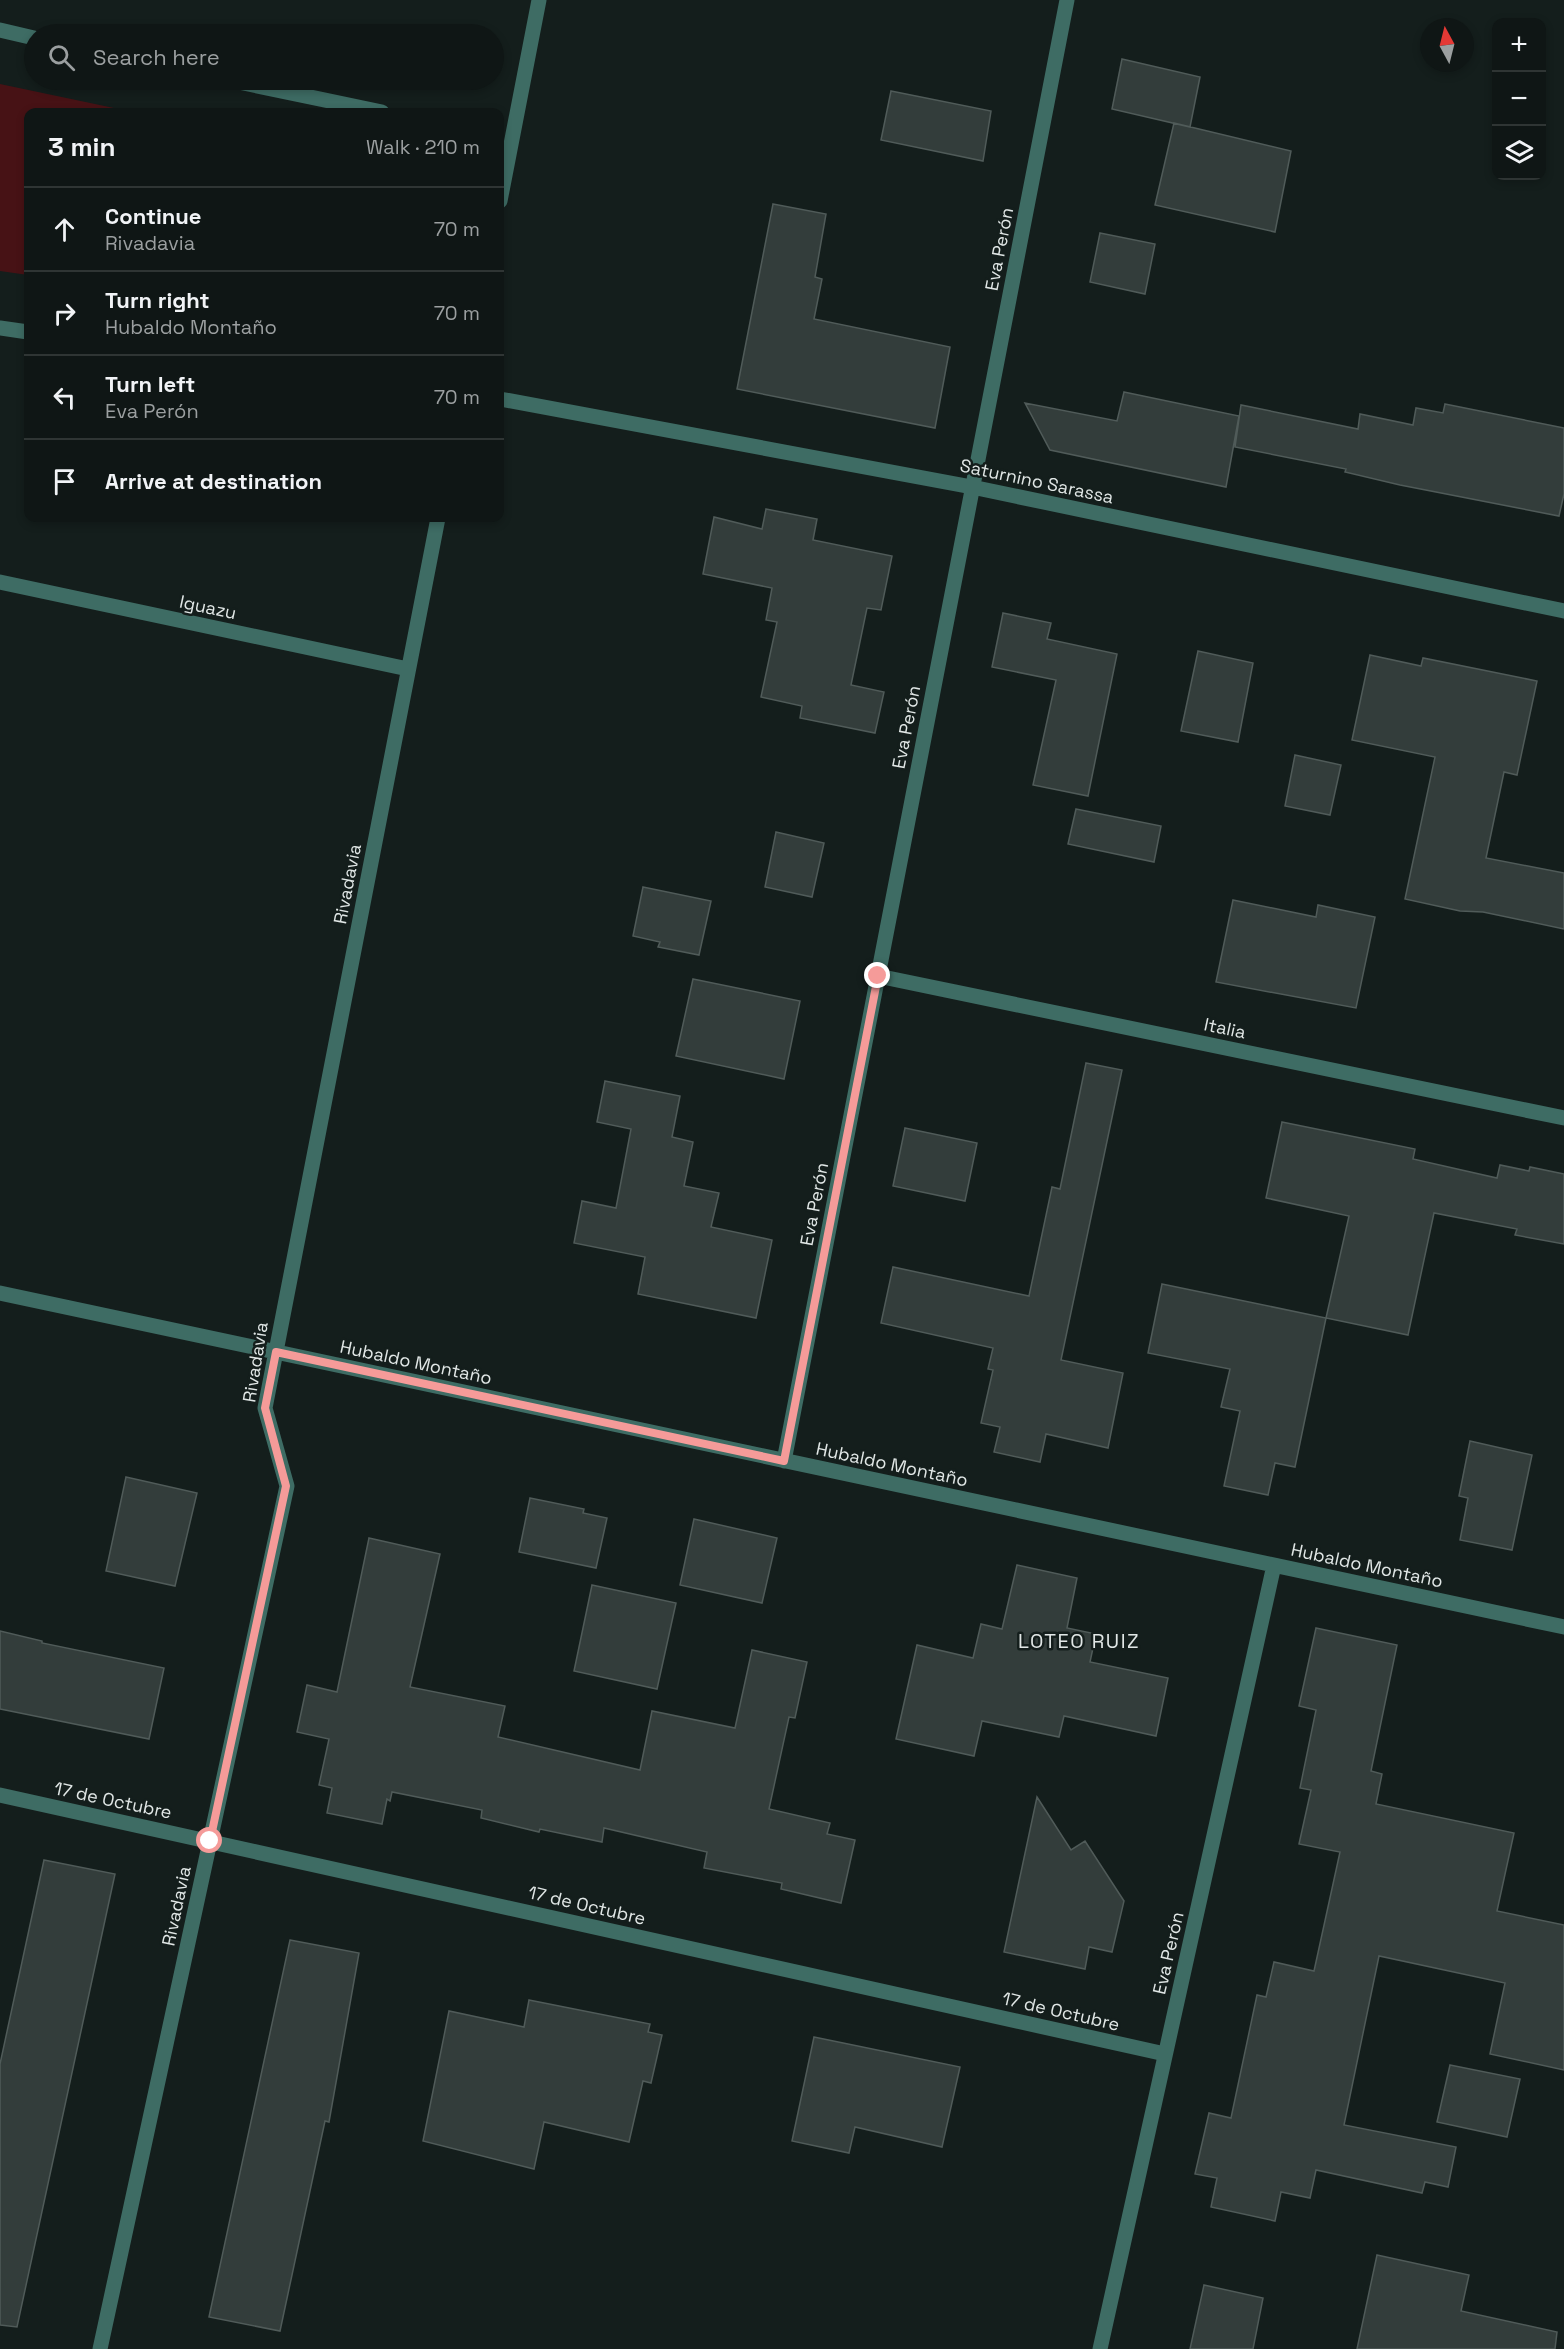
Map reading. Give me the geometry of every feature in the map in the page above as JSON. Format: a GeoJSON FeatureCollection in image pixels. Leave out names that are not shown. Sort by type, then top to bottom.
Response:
{"type":"FeatureCollection","features":[{"type":"Feature","properties":{"kind":"street"},"geometry":{"type":"LineString","coordinates":[[505,139],[538,0]]}},
{"type":"Feature","properties":{"kind":"street","name":"Eva Perón"},"geometry":{"type":"LineString","coordinates":[[784,1461],[1067,0]]}},
{"type":"Feature","properties":{"kind":"street"},"geometry":{"type":"LineString","coordinates":[[0,30],[24,36]]}},
{"type":"Feature","properties":{"kind":"street"},"geometry":{"type":"LineString","coordinates":[[277,90],[363,108]]}},
{"type":"Feature","properties":{"kind":"street"},"geometry":{"type":"LineString","coordinates":[[0,328],[24,331]]}},
{"type":"Feature","properties":{"kind":"street","name":"Saturnino Sarassa"},"geometry":{"type":"LineString","coordinates":[[504,400],[972,487],[1564,612]]}},
{"type":"Feature","properties":{"kind":"street","name":"Rivadavia"},"geometry":{"type":"LineString","coordinates":[[100,2349],[286,1486],[265,1408],[437,522]]}},
{"type":"Feature","properties":{"kind":"street","name":"Iguazu"},"geometry":{"type":"LineString","coordinates":[[0,582],[408,669]]}},
{"type":"Feature","properties":{"kind":"street","name":"Italia"},"geometry":{"type":"LineString","coordinates":[[878,976],[1564,1118]]}},
{"type":"Feature","properties":{"kind":"street","name":"Hubaldo Montaño"},"geometry":{"type":"LineString","coordinates":[[0,1293],[1564,1627]]}},
{"type":"Feature","properties":{"kind":"street","name":"Eva Perón"},"geometry":{"type":"LineString","coordinates":[[1100,2349],[1274,1565]]}},
{"type":"Feature","properties":{"kind":"street","name":"17 de Octubre"},"geometry":{"type":"LineString","coordinates":[[0,1795],[1166,2054]]}},
{"type":"Feature","properties":{"kind":"shaded area"},"geometry":{"type":"Polygon","coordinates":[[[0,84],[114,108],[24,108],[24,274],[0,271],[0,84]]]}},
{"type":"Feature","properties":{"kind":"building"},"geometry":{"type":"Polygon","coordinates":[[[1122,59],[1200,77],[1190,127],[1112,109],[1122,59]]]}},
{"type":"Feature","properties":{"kind":"building"},"geometry":{"type":"Polygon","coordinates":[[[891,91],[991,111],[983,161],[881,140],[891,91]]]}},
{"type":"Feature","properties":{"kind":"building"},"geometry":{"type":"Polygon","coordinates":[[[1174,123],[1291,151],[1275,232],[1155,205],[1174,123]]]}},
{"type":"Feature","properties":{"kind":"building"},"geometry":{"type":"Polygon","coordinates":[[[773,204],[826,214],[815,277],[822,279],[814,319],[950,347],[935,428],[737,389],[773,204]]]}},
{"type":"Feature","properties":{"kind":"building"},"geometry":{"type":"Polygon","coordinates":[[[1100,233],[1155,244],[1145,294],[1090,282],[1100,233]]]}},
{"type":"Feature","properties":{"kind":"building"},"geometry":{"type":"Polygon","coordinates":[[[1124,392],[1239,416],[1226,487],[1050,450],[1025,403],[1117,421],[1124,392]]]}},
{"type":"Feature","properties":{"kind":"building"},"geometry":{"type":"Polygon","coordinates":[[[1445,404],[1564,428],[1564,494],[1559,516],[1400,485],[1345,472],[1346,469],[1235,447],[1241,405],[1358,429],[1360,414],[1413,425],[1416,408],[1443,413],[1445,404]]]}},
{"type":"Feature","properties":{"kind":"building"},"geometry":{"type":"Polygon","coordinates":[[[766,509],[817,519],[813,540],[892,556],[881,610],[867,608],[851,685],[884,692],[875,733],[800,718],[802,706],[761,697],[777,622],[766,620],[772,588],[703,574],[714,517],[762,529],[766,509]]]}},
{"type":"Feature","properties":{"kind":"building"},"geometry":{"type":"Polygon","coordinates":[[[1003,613],[1051,623],[1047,639],[1117,654],[1088,796],[1033,785],[1056,680],[992,667],[1003,613]]]}},
{"type":"Feature","properties":{"kind":"building"},"geometry":{"type":"Polygon","coordinates":[[[1198,651],[1253,663],[1238,742],[1181,731],[1198,651]]]}},
{"type":"Feature","properties":{"kind":"building"},"geometry":{"type":"Polygon","coordinates":[[[1370,655],[1421,666],[1423,658],[1537,681],[1517,775],[1504,772],[1486,858],[1564,873],[1564,929],[1405,899],[1435,757],[1352,740],[1370,655]]]}},
{"type":"Feature","properties":{"kind":"building"},"geometry":{"type":"Polygon","coordinates":[[[1295,755],[1341,765],[1330,815],[1285,806],[1295,755]]]}},
{"type":"Feature","properties":{"kind":"building"},"geometry":{"type":"Polygon","coordinates":[[[1076,809],[1161,826],[1154,862],[1068,844],[1076,809]]]}},
{"type":"Feature","properties":{"kind":"building"},"geometry":{"type":"Polygon","coordinates":[[[776,832],[824,843],[812,897],[765,887],[776,832]]]}},
{"type":"Feature","properties":{"kind":"building"},"geometry":{"type":"Polygon","coordinates":[[[643,887],[711,901],[699,955],[658,947],[660,942],[633,936],[643,887]]]}},
{"type":"Feature","properties":{"kind":"building"},"geometry":{"type":"Polygon","coordinates":[[[1233,900],[1316,917],[1318,905],[1375,917],[1356,1008],[1216,982],[1233,900]]]}},
{"type":"Feature","properties":{"kind":"building"},"geometry":{"type":"Polygon","coordinates":[[[693,979],[800,1001],[784,1079],[676,1056],[693,979]]]}},
{"type":"Feature","properties":{"kind":"building"},"geometry":{"type":"Polygon","coordinates":[[[1086,1063],[1122,1070],[1061,1360],[1123,1373],[1108,1448],[1046,1434],[1040,1462],[994,1452],[1000,1427],[981,1423],[993,1370],[988,1369],[993,1348],[881,1323],[893,1267],[1029,1296],[1052,1187],[1060,1189],[1086,1063]]]}},
{"type":"Feature","properties":{"kind":"building"},"geometry":{"type":"Polygon","coordinates":[[[605,1081],[680,1096],[672,1137],[693,1142],[684,1186],[719,1193],[711,1227],[772,1240],[756,1318],[638,1294],[645,1257],[574,1243],[582,1201],[616,1208],[631,1129],[597,1122],[605,1081]]]}},
{"type":"Feature","properties":{"kind":"building"},"geometry":{"type":"Polygon","coordinates":[[[1282,1122],[1415,1149],[1413,1159],[1497,1178],[1500,1165],[1529,1171],[1530,1167],[1564,1174],[1564,1244],[1515,1235],[1517,1229],[1434,1213],[1408,1335],[1326,1318],[1349,1216],[1266,1198],[1282,1122]]]}},
{"type":"Feature","properties":{"kind":"building"},"geometry":{"type":"Polygon","coordinates":[[[905,1128],[977,1143],[965,1201],[893,1186],[905,1128]]]}},
{"type":"Feature","properties":{"kind":"building"},"geometry":{"type":"Polygon","coordinates":[[[1162,1284],[1326,1318],[1295,1467],[1275,1463],[1268,1495],[1224,1486],[1240,1411],[1221,1407],[1230,1369],[1148,1353],[1162,1284]]]}},
{"type":"Feature","properties":{"kind":"building"},"geometry":{"type":"Polygon","coordinates":[[[1470,1441],[1532,1455],[1512,1550],[1460,1540],[1468,1498],[1459,1496],[1470,1441]]]}},
{"type":"Feature","properties":{"kind":"building"},"geometry":{"type":"Polygon","coordinates":[[[126,1477],[197,1493],[175,1586],[106,1571],[126,1477]]]}},
{"type":"Feature","properties":{"kind":"building"},"geometry":{"type":"Polygon","coordinates":[[[530,1498],[584,1509],[583,1513],[607,1518],[596,1568],[519,1552],[530,1498]]]}},
{"type":"Feature","properties":{"kind":"building"},"geometry":{"type":"Polygon","coordinates":[[[694,1519],[777,1538],[762,1603],[680,1585],[694,1519]]]}},
{"type":"Feature","properties":{"kind":"building"},"geometry":{"type":"Polygon","coordinates":[[[369,1538],[440,1554],[410,1687],[505,1706],[498,1737],[640,1770],[652,1711],[735,1728],[752,1650],[807,1662],[795,1718],[789,1717],[769,1809],[830,1823],[827,1834],[855,1840],[841,1903],[781,1889],[782,1883],[704,1868],[707,1852],[604,1828],[602,1842],[540,1829],[539,1832],[481,1818],[482,1810],[392,1792],[390,1801],[387,1799],[382,1824],[327,1813],[332,1788],[319,1785],[329,1739],[297,1732],[307,1685],[337,1692],[369,1538]]]}},
{"type":"Feature","properties":{"kind":"building"},"geometry":{"type":"Polygon","coordinates":[[[1017,1565],[1077,1578],[1067,1628],[1096,1634],[1090,1662],[1168,1678],[1156,1736],[1064,1716],[1059,1737],[982,1721],[974,1756],[896,1739],[917,1645],[973,1658],[981,1624],[1002,1629],[1017,1565]]]}},
{"type":"Feature","properties":{"kind":"building"},"geometry":{"type":"Polygon","coordinates":[[[592,1585],[676,1603],[657,1689],[574,1671],[592,1585]]]}},
{"type":"Feature","properties":{"kind":"building"},"geometry":{"type":"Polygon","coordinates":[[[1316,1628],[1397,1645],[1371,1771],[1382,1774],[1376,1804],[1514,1833],[1497,1911],[1564,1925],[1564,2070],[1490,2054],[1505,1983],[1379,1956],[1344,2125],[1456,2147],[1448,2187],[1425,2182],[1422,2193],[1316,2170],[1310,2198],[1281,2192],[1275,2221],[1211,2207],[1217,2178],[1195,2174],[1209,2113],[1231,2118],[1257,1995],[1266,1997],[1274,1962],[1314,1971],[1340,1852],[1299,1844],[1311,1790],[1300,1788],[1316,1710],[1299,1706],[1316,1628]]]}},
{"type":"Feature","properties":{"kind":"building"},"geometry":{"type":"Polygon","coordinates":[[[0,1631],[42,1641],[42,1643],[164,1668],[149,1739],[0,1709],[0,1631]]]}},
{"type":"Feature","properties":{"kind":"building"},"geometry":{"type":"Polygon","coordinates":[[[1037,1797],[1071,1850],[1085,1841],[1124,1901],[1112,1952],[1089,1947],[1085,1969],[1004,1952],[1037,1797]]]}},
{"type":"Feature","properties":{"kind":"building"},"geometry":{"type":"Polygon","coordinates":[[[44,1860],[115,1874],[17,2327],[0,2325],[0,2064],[44,1860]]]}},
{"type":"Feature","properties":{"kind":"building"},"geometry":{"type":"Polygon","coordinates":[[[290,1940],[359,1953],[329,2122],[325,2121],[280,2331],[209,2317],[290,1940]]]}},
{"type":"Feature","properties":{"kind":"building"},"geometry":{"type":"Polygon","coordinates":[[[529,2000],[650,2024],[648,2032],[662,2035],[651,2083],[643,2081],[629,2142],[544,2122],[534,2169],[423,2141],[449,2011],[524,2027],[529,2000]]]}},
{"type":"Feature","properties":{"kind":"building"},"geometry":{"type":"Polygon","coordinates":[[[814,2037],[960,2067],[942,2147],[855,2127],[849,2153],[792,2141],[814,2037]]]}},
{"type":"Feature","properties":{"kind":"building"},"geometry":{"type":"Polygon","coordinates":[[[1450,2065],[1520,2079],[1507,2137],[1437,2122],[1450,2065]]]}},
{"type":"Feature","properties":{"kind":"building"},"geometry":{"type":"Polygon","coordinates":[[[1377,2255],[1469,2275],[1461,2311],[1557,2332],[1555,2349],[1357,2349],[1377,2255]]]}},
{"type":"Feature","properties":{"kind":"building"},"geometry":{"type":"Polygon","coordinates":[[[1204,2285],[1263,2298],[1253,2349],[1190,2349],[1204,2285]]]}},
{"type":"Feature","properties":{"kind":"district","name":"LOTEO RUIZ"},"geometry":{"type":"Point","coordinates":[1079,1641]}},
{"type":"Feature","properties":{"kind":"route"},"geometry":{"type":"LineString","coordinates":[[210,1841],[286,1486],[265,1408],[276,1352],[784,1461],[878,976]]}}]}
